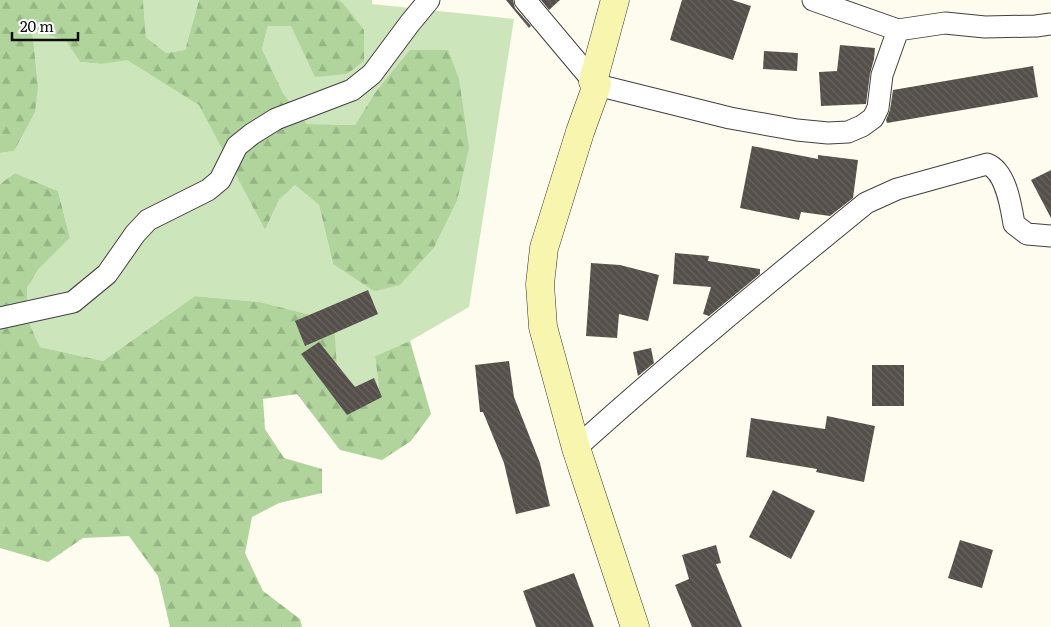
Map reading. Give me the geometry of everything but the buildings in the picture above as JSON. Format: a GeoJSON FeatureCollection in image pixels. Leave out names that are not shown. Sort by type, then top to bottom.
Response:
{"type":"FeatureCollection","features":[{"type":"Feature","properties":{"kind":"street"},"geometry":{"type":"LineString","coordinates":[[0,318],[74,302],[107,274],[135,234],[148,220],[208,190],[220,180],[237,146],[252,134],[276,119],[352,90],[372,74],[429,0]]}},
{"type":"Feature","properties":{"kind":"street"},"geometry":{"type":"LineString","coordinates":[[525,0],[595,83],[730,118],[797,130],[828,133],[848,132],[862,126],[873,118],[878,108],[882,75],[898,30]]}},
{"type":"Feature","properties":{"kind":"street"},"geometry":{"type":"LineString","coordinates":[[615,0],[595,83],[544,248],[540,284],[543,327],[576,448],[635,627]]}},
{"type":"Feature","properties":{"kind":"street"},"geometry":{"type":"LineString","coordinates":[[813,0],[898,30],[945,23],[985,27],[1051,24]]}},
{"type":"Feature","properties":{"kind":"street"},"geometry":{"type":"LineString","coordinates":[[576,448],[628,400],[719,323],[866,203],[882,195],[897,189],[987,164],[999,172],[1010,204],[1014,224],[1027,234],[1051,236]]}},
{"type":"Feature","properties":{"kind":"green space"},"geometry":{"type":"Polygon","coordinates":[[[0,0],[143,0],[146,37],[166,53],[185,50],[199,0],[338,0],[342,2],[364,30],[364,61],[347,74],[315,77],[291,26],[268,26],[262,49],[283,93],[307,124],[355,125],[374,94],[410,50],[448,50],[459,79],[469,148],[457,201],[434,248],[400,285],[374,291],[333,264],[319,205],[295,185],[279,200],[265,230],[199,105],[127,60],[101,64],[80,62],[66,41],[32,28],[38,86],[35,112],[14,151],[0,153],[0,0]]]}},
{"type":"Feature","properties":{"kind":"green space"},"geometry":{"type":"Polygon","coordinates":[[[143,0],[199,0],[185,50],[166,53],[146,37],[143,0]]]}},
{"type":"Feature","properties":{"kind":"green space"},"geometry":{"type":"Polygon","coordinates":[[[338,0],[372,0],[372,4],[514,19],[469,307],[410,341],[375,356],[379,388],[338,384],[333,321],[260,302],[195,296],[103,361],[40,347],[27,318],[27,288],[38,270],[70,238],[58,191],[15,173],[0,184],[0,153],[14,151],[38,86],[32,27],[66,41],[80,62],[101,64],[126,59],[200,105],[265,230],[279,200],[295,185],[319,205],[333,264],[400,285],[434,248],[457,201],[374,94],[355,125],[307,124],[283,93],[262,49],[268,26],[291,26],[342,2],[338,0]]]}},
{"type":"Feature","properties":{"kind":"green space"},"geometry":{"type":"Polygon","coordinates":[[[15,173],[58,191],[70,238],[38,270],[27,288],[27,318],[40,347],[103,361],[195,296],[260,302],[334,321],[338,384],[379,388],[375,356],[410,341],[431,414],[411,441],[382,460],[340,450],[297,394],[263,399],[265,429],[284,458],[322,469],[322,493],[279,503],[252,517],[245,553],[263,591],[300,619],[302,627],[170,627],[158,576],[129,536],[83,538],[48,562],[0,548],[0,184],[15,173]]]}}]}
